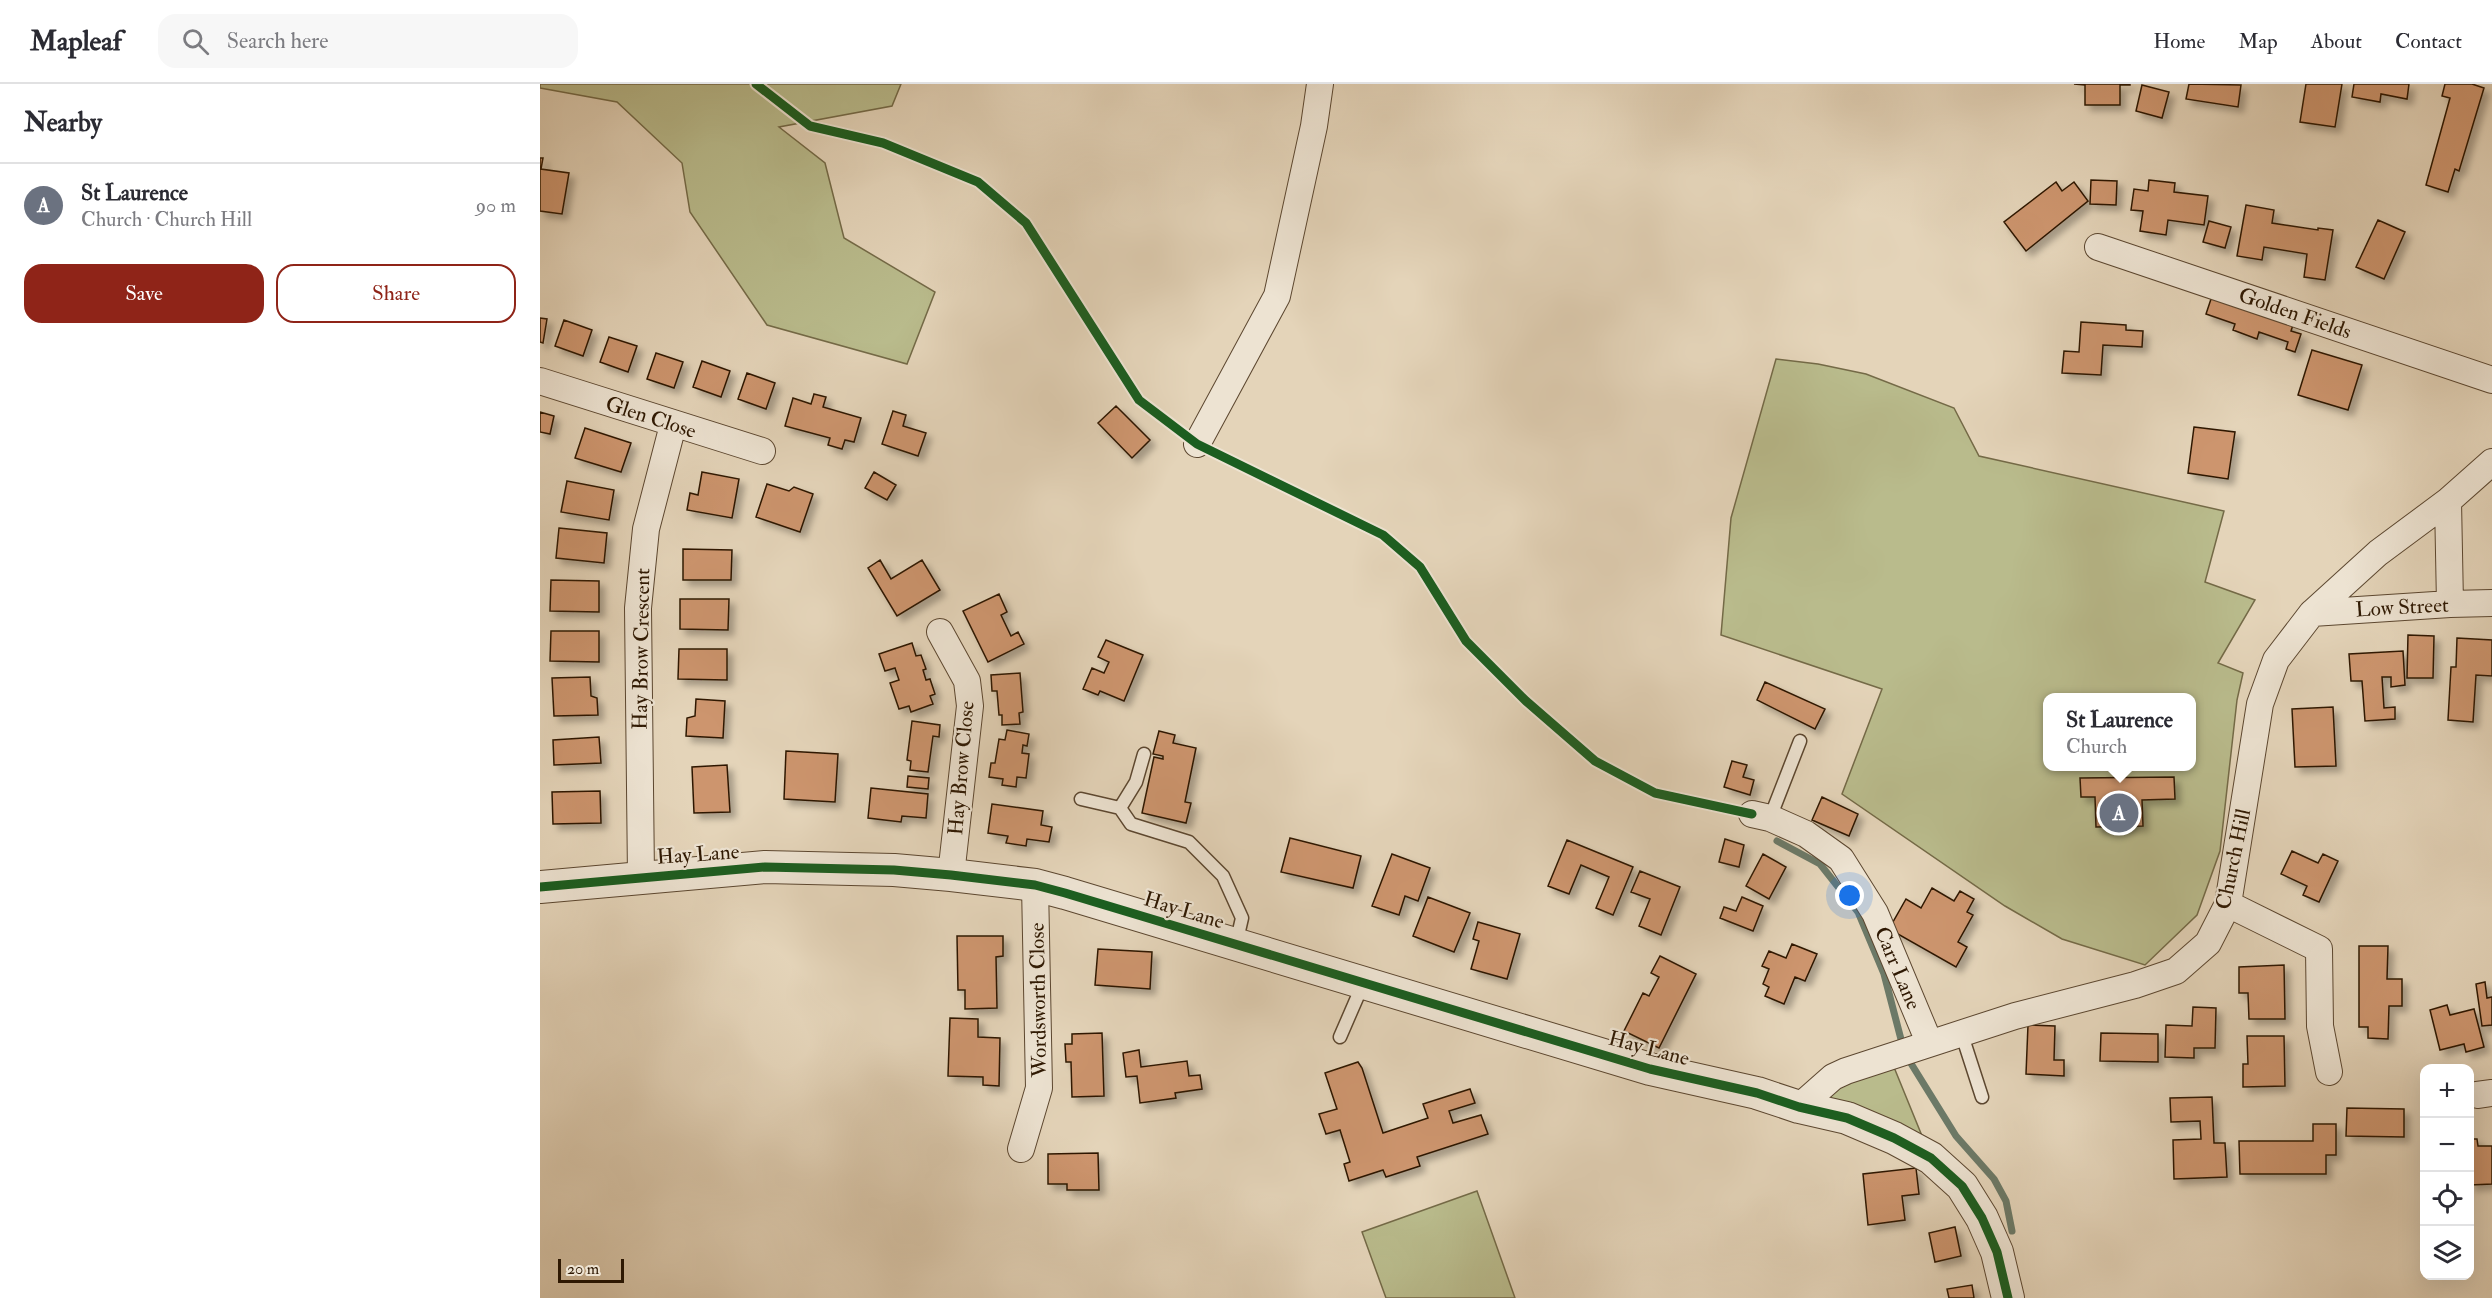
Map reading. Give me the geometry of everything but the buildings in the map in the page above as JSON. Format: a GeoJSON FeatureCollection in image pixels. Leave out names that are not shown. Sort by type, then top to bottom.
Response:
{"type":"FeatureCollection","features":[{"type":"Feature","properties":{"kind":"street"},"geometry":{"type":"LineString","coordinates":[[1197,444],[1277,296],[1314,126],[1320,84]]}},
{"type":"Feature","properties":{"kind":"street","name":"Golden Fields"},"geometry":{"type":"LineString","coordinates":[[2098,247],[2492,380]]}},
{"type":"Feature","properties":{"kind":"street","name":"Glen Close"},"geometry":{"type":"LineString","coordinates":[[540,381],[762,451]]}},
{"type":"Feature","properties":{"kind":"street","name":"Hay Brow Crescent"},"geometry":{"type":"LineString","coordinates":[[641,876],[638,608],[646,528],[673,424]]}},
{"type":"Feature","properties":{"kind":"street","name":"Church Hill"},"geometry":{"type":"LineString","coordinates":[[1799,1107],[1833,1077],[1889,1055],[1961,1032],[2076,998],[2135,985],[2176,971],[2208,943],[2228,904],[2260,704],[2276,660],[2312,613],[2378,554],[2448,501],[2492,462]]}},
{"type":"Feature","properties":{"kind":"street"},"geometry":{"type":"LineString","coordinates":[[2448,501],[2450,604]]}},
{"type":"Feature","properties":{"kind":"street","name":"Low Street"},"geometry":{"type":"LineString","coordinates":[[2312,613],[2492,603]]}},
{"type":"Feature","properties":{"kind":"street","name":"Hay Brow Close"},"geometry":{"type":"LineString","coordinates":[[940,632],[967,681],[970,706],[951,875]]}},
{"type":"Feature","properties":{"kind":"street","name":"Carr Lane"},"geometry":{"type":"LineString","coordinates":[[1761,816],[1806,834],[1841,859],[1875,913],[1921,1045]]}},
{"type":"Feature","properties":{"kind":"street","name":"Hay Lane"},"geometry":{"type":"LineString","coordinates":[[540,887],[641,876],[765,867],[894,870],[1035,885],[1650,1070],[1757,1093],[1799,1107],[1847,1118],[1894,1138],[1931,1158],[1962,1186],[1983,1218],[1997,1252],[2008,1298]]}},
{"type":"Feature","properties":{"kind":"street","name":"Wordsworth Close"},"geometry":{"type":"LineString","coordinates":[[1021,1149],[1039,1088],[1035,885]]}},
{"type":"Feature","properties":{"kind":"street"},"geometry":{"type":"LineString","coordinates":[[2228,904],[2319,949],[2320,1026],[2329,1072]]}},
{"type":"Feature","properties":{"kind":"lane"},"geometry":{"type":"LineString","coordinates":[[1761,816],[1800,741]]}},
{"type":"Feature","properties":{"kind":"lane"},"geometry":{"type":"LineString","coordinates":[[1120,808],[1136,782],[1144,754]]}},
{"type":"Feature","properties":{"kind":"lane"},"geometry":{"type":"LineString","coordinates":[[1081,799],[1120,808],[1131,824],[1189,842],[1223,876],[1242,918],[1236,946]]}},
{"type":"Feature","properties":{"kind":"lane"},"geometry":{"type":"LineString","coordinates":[[1340,1037],[1363,984]]}},
{"type":"Feature","properties":{"kind":"lane"},"geometry":{"type":"LineString","coordinates":[[1961,1032],[1982,1097]]}},
{"type":"Feature","properties":{"kind":"green space"},"geometry":{"type":"Polygon","coordinates":[[[540,84],[901,84],[892,106],[779,127],[825,163],[844,238],[935,292],[907,364],[767,325],[690,212],[682,163],[617,102],[540,88],[540,84]]]}},
{"type":"Feature","properties":{"kind":"green space"},"geometry":{"type":"Polygon","coordinates":[[[1776,359],[1818,364],[1866,374],[1954,408],[1979,456],[2224,511],[2205,582],[2255,600],[2218,663],[2243,673],[2237,700],[2220,851],[2197,915],[2145,965],[2062,939],[2005,906],[1842,794],[1882,689],[1721,635],[1731,518],[1776,359]]]}},
{"type":"Feature","properties":{"kind":"green space"},"geometry":{"type":"Polygon","coordinates":[[[1889,1055],[1931,1158],[1799,1107],[1889,1055]]]}},
{"type":"Feature","properties":{"kind":"green space"},"geometry":{"type":"Polygon","coordinates":[[[1477,1191],[1515,1298],[1386,1298],[1362,1232],[1477,1191]]]}},
{"type":"Feature","properties":{"kind":"waterway"},"geometry":{"type":"LineString","coordinates":[[1777,841],[1820,864],[1858,912],[1884,974],[1903,1047]]}},
{"type":"Feature","properties":{"kind":"waterway"},"geometry":{"type":"LineString","coordinates":[[1907,1057],[1956,1136],[1994,1179],[2006,1201],[2012,1231]]}},
{"type":"Feature","properties":{"kind":"cycle path"},"geometry":{"type":"LineString","coordinates":[[756,84],[810,126],[883,143],[978,182],[1026,223],[1139,400],[1197,444],[1383,535],[1420,567],[1466,641],[1526,701],[1595,761],[1655,793],[1752,814]]}},
{"type":"Feature","properties":{"kind":"cycle path"},"geometry":{"type":"LineString","coordinates":[[540,887],[765,867],[894,870],[1035,885],[1065,893],[1650,1069],[1757,1093],[1799,1107],[1847,1118],[1894,1138],[1931,1158],[1962,1186],[1982,1218],[1997,1252],[2008,1298]]}},
{"type":"Feature","properties":{"kind":"place","name":"St Laurence"},"geometry":{"type":"Point","coordinates":[2119,813]}}]}
